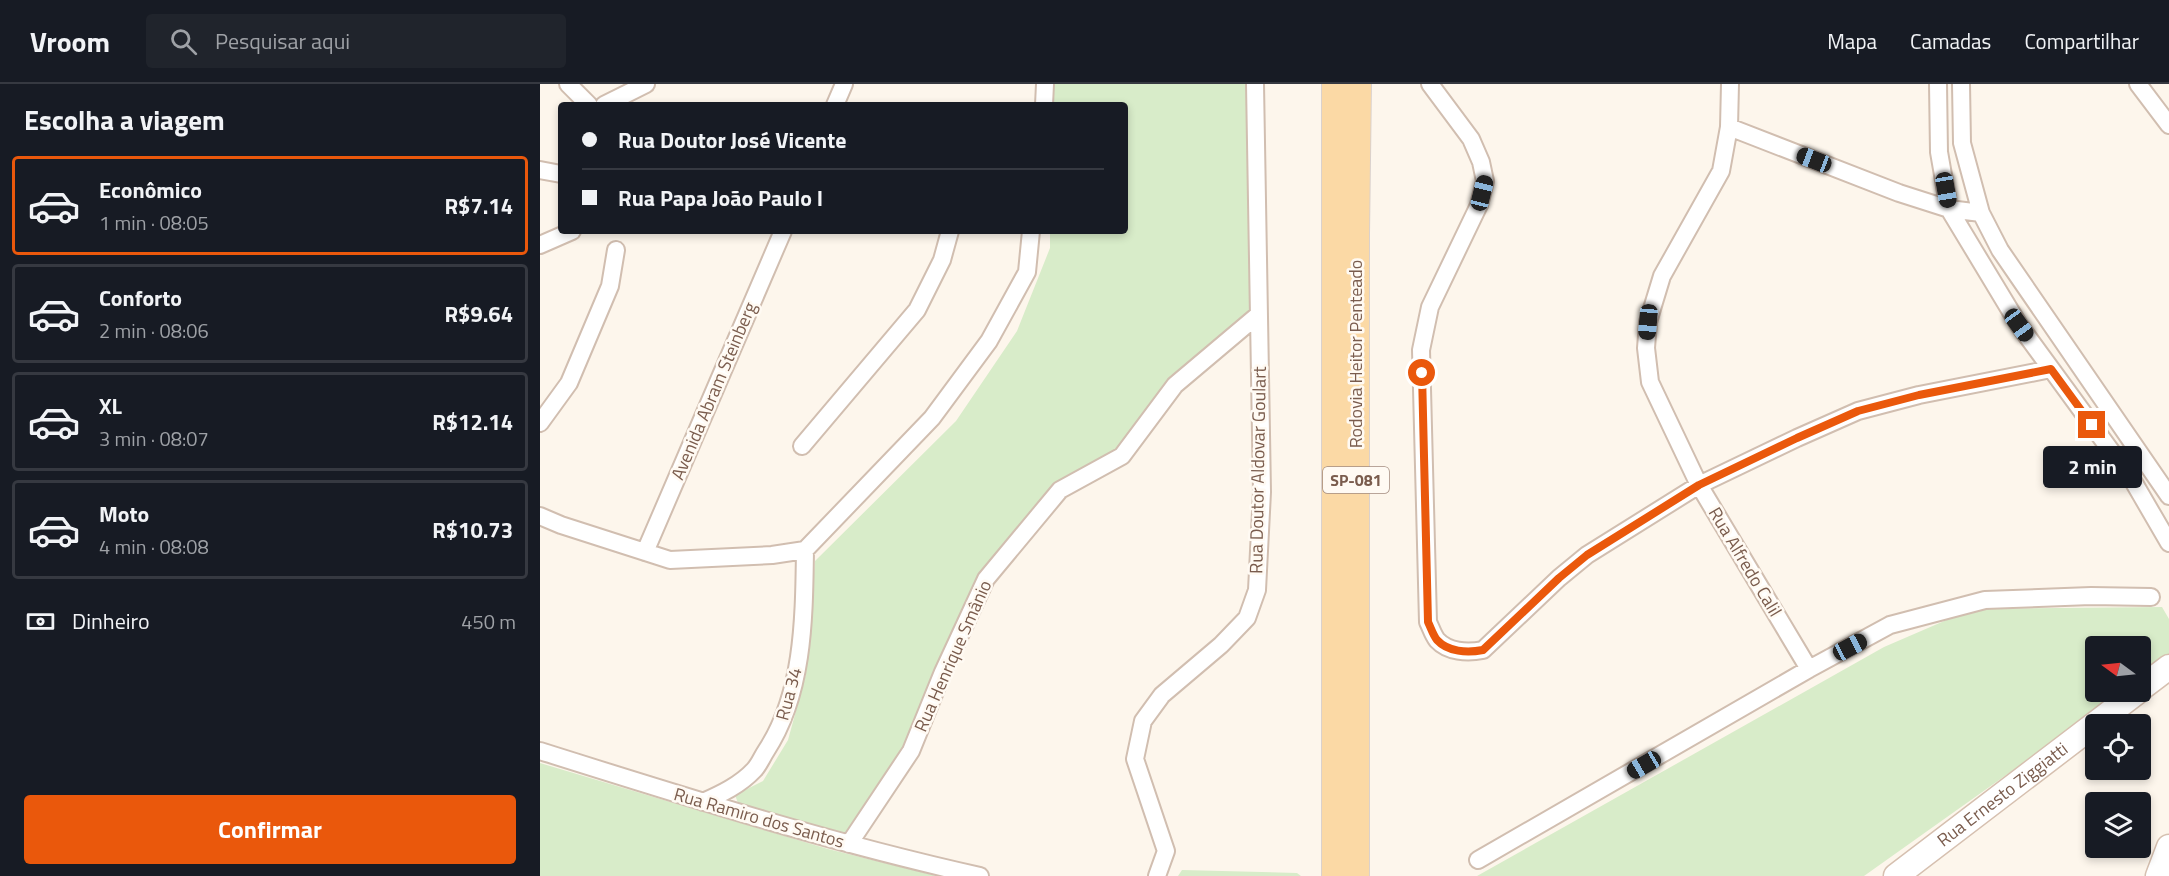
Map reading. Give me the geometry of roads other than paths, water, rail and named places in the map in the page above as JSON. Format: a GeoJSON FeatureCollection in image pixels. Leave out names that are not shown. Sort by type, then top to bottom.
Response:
{"type":"FeatureCollection","features":[{"type":"Feature","properties":{"kind":"main road","name":"Rodovia Heitor Penteado"},"geometry":{"type":"LineString","coordinates":[[1335,84],[1335,876]]}},
{"type":"Feature","properties":{"kind":"main road","name":"Rodovia Heitor Penteado"},"geometry":{"type":"LineString","coordinates":[[1356,876],[1358,84]]}},
{"type":"Feature","properties":{"kind":"street"},"geometry":{"type":"LineString","coordinates":[[568,84],[586,102]]}},
{"type":"Feature","properties":{"kind":"street"},"geometry":{"type":"LineString","coordinates":[[610,102],[646,84]]}},
{"type":"Feature","properties":{"kind":"street"},"geometry":{"type":"LineString","coordinates":[[836,102],[844,84]]}},
{"type":"Feature","properties":{"kind":"street"},"geometry":{"type":"LineString","coordinates":[[1044,102],[1045,84]]}},
{"type":"Feature","properties":{"kind":"street","name":"Rua Doutor Aldovar Goulart"},"geometry":{"type":"LineString","coordinates":[[1157,876],[1166,851],[1135,759],[1143,722],[1162,695],[1221,645],[1247,618],[1257,590],[1262,492],[1255,84]]}},
{"type":"Feature","properties":{"kind":"street"},"geometry":{"type":"LineString","coordinates":[[1430,84],[1471,139],[1481,162],[1485,181],[1479,206],[1431,307],[1421,350],[1428,622],[1437,640],[1452,649],[1468,653],[1483,650],[1559,578],[1587,555],[1699,485],[1797,438],[1858,411],[1919,395],[2051,369]]}},
{"type":"Feature","properties":{"kind":"street","name":"Rua Alfredo Calil"},"geometry":{"type":"LineString","coordinates":[[1730,84],[1729,127],[1721,171],[1662,276],[1648,322],[1646,348],[1650,382],[1699,485],[1809,669]]}},
{"type":"Feature","properties":{"kind":"street"},"geometry":{"type":"LineString","coordinates":[[1938,84],[1939,152],[1949,209],[2019,325],[2133,481],[2169,543]]}},
{"type":"Feature","properties":{"kind":"street"},"geometry":{"type":"LineString","coordinates":[[1961,84],[1962,143],[1981,213],[2000,250],[2169,496]]}},
{"type":"Feature","properties":{"kind":"street"},"geometry":{"type":"LineString","coordinates":[[2138,84],[2169,125]]}},
{"type":"Feature","properties":{"kind":"street"},"geometry":{"type":"LineString","coordinates":[[1729,127],[1899,193],[1949,209],[1981,213]]}},
{"type":"Feature","properties":{"kind":"street"},"geometry":{"type":"LineString","coordinates":[[540,170],[558,173]]}},
{"type":"Feature","properties":{"kind":"street"},"geometry":{"type":"LineString","coordinates":[[540,246],[566,234]]}},
{"type":"Feature","properties":{"kind":"street","name":"Avenida Abram Steinberg"},"geometry":{"type":"LineString","coordinates":[[645,552],[782,234]]}},
{"type":"Feature","properties":{"kind":"street"},"geometry":{"type":"LineString","coordinates":[[802,446],[917,310],[942,260],[949,234]]}},
{"type":"Feature","properties":{"kind":"street"},"geometry":{"type":"LineString","coordinates":[[540,516],[670,560],[772,555],[805,550],[932,418],[990,342],[1027,272],[1031,234]]}},
{"type":"Feature","properties":{"kind":"street"},"geometry":{"type":"LineString","coordinates":[[540,423],[569,383],[610,286],[616,250]]}},
{"type":"Feature","properties":{"kind":"street","name":"Rua Henrique Smânio"},"geometry":{"type":"LineString","coordinates":[[849,844],[911,751],[943,672],[986,579],[1060,490],[1122,456],[1175,386],[1258,315]]}},
{"type":"Feature","properties":{"kind":"street","name":"Rua 34"},"geometry":{"type":"LineString","coordinates":[[703,802],[730,789],[754,770],[779,731],[796,679],[804,592],[805,550]]}},
{"type":"Feature","properties":{"kind":"street"},"geometry":{"type":"LineString","coordinates":[[1478,860],[1809,669],[1890,625],[1984,600],[2091,596],[2151,597]]}},
{"type":"Feature","properties":{"kind":"street"},"geometry":{"type":"LineString","coordinates":[[2151,681],[2169,667]]}},
{"type":"Feature","properties":{"kind":"street","name":"Rua Ernesto Ziggiatti"},"geometry":{"type":"LineString","coordinates":[[1896,876],[2124,702]]}},
{"type":"Feature","properties":{"kind":"street","name":"Rua Ramiro dos Santos"},"geometry":{"type":"LineString","coordinates":[[540,751],[761,821],[909,861],[980,876]]}},
{"type":"Feature","properties":{"kind":"street"},"geometry":{"type":"LineString","coordinates":[[2158,876],[2169,846]]}}]}
